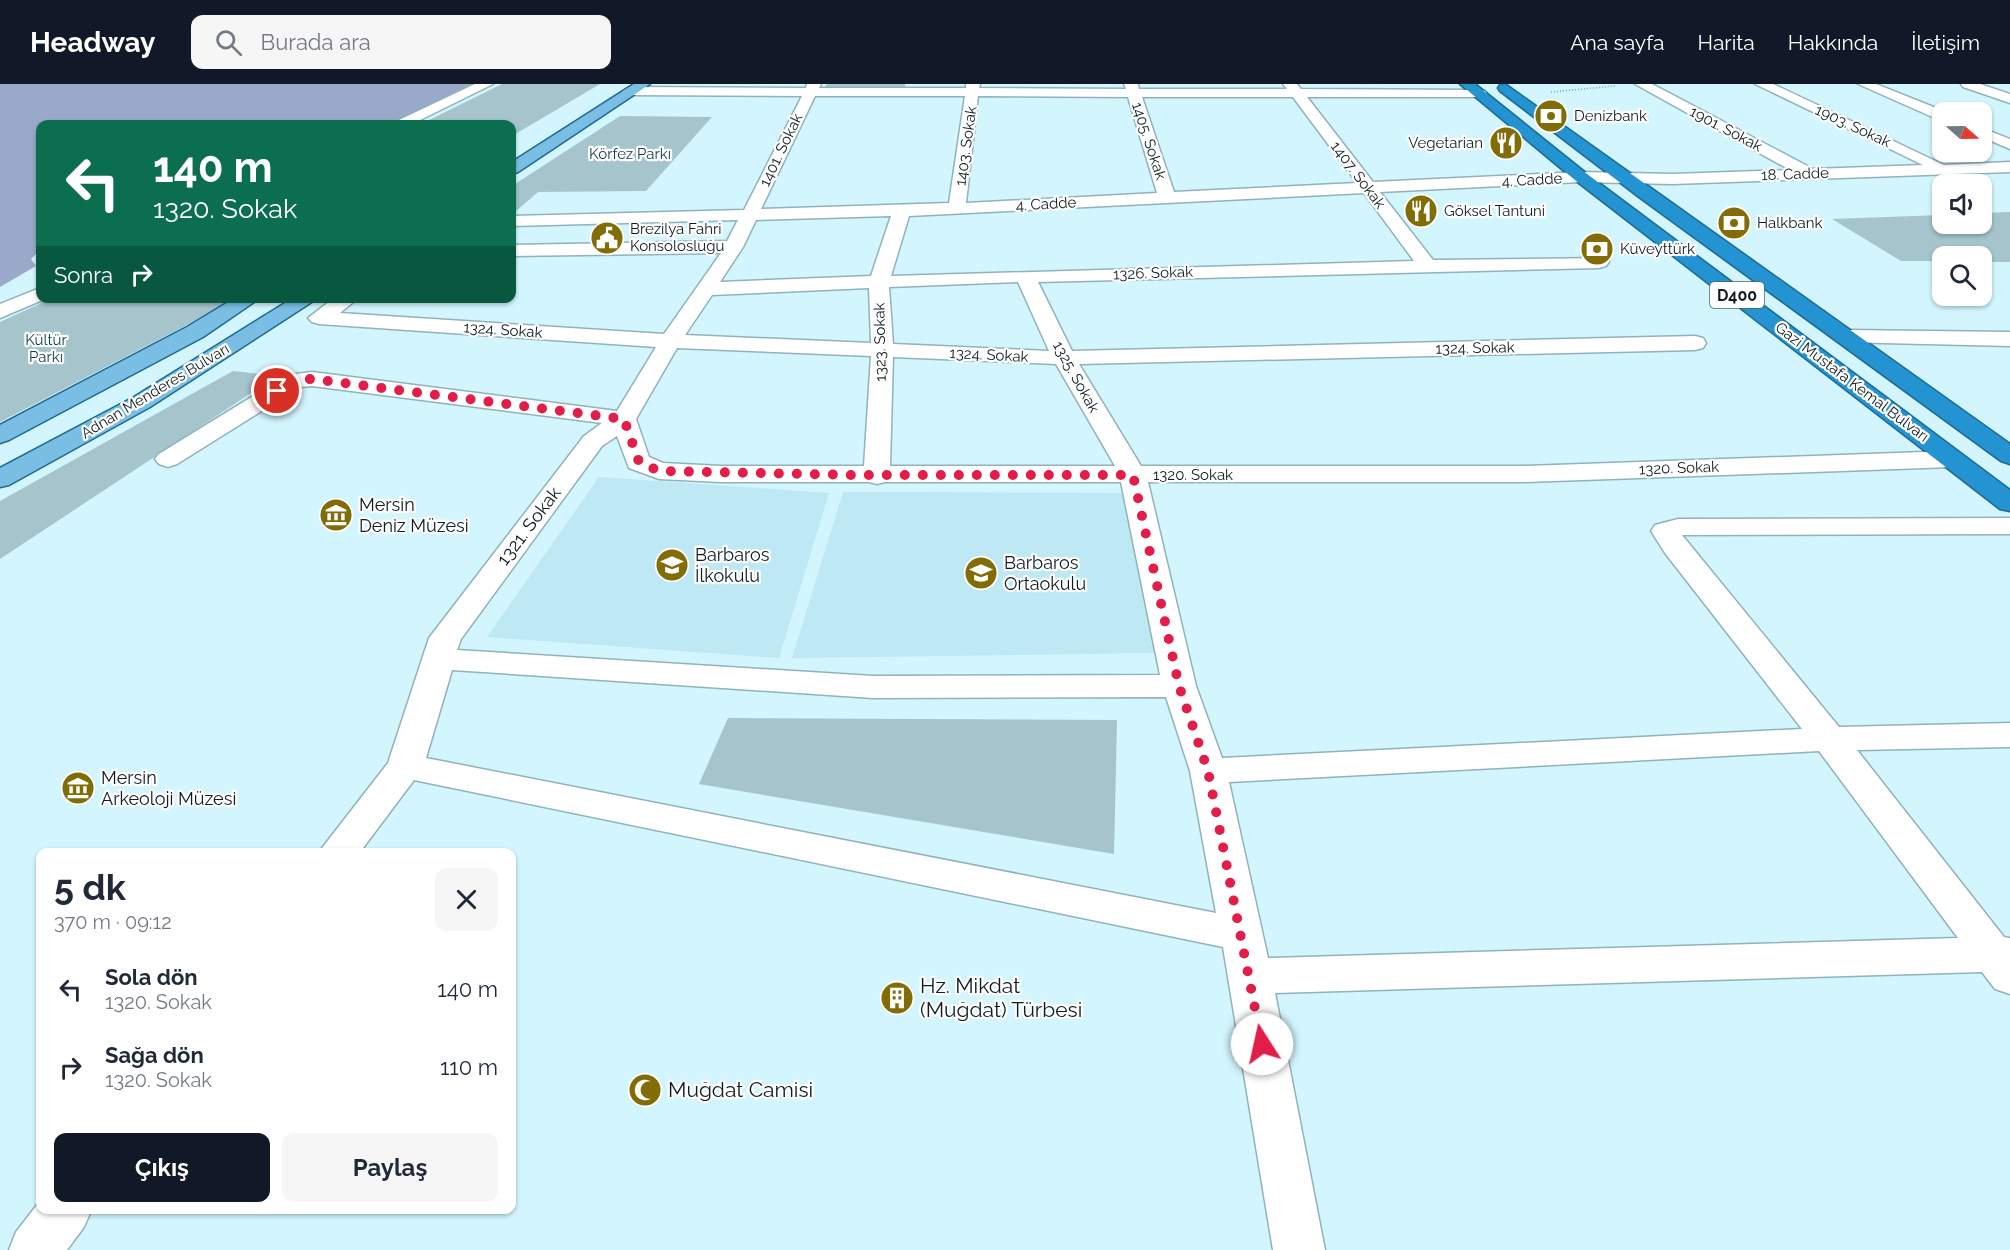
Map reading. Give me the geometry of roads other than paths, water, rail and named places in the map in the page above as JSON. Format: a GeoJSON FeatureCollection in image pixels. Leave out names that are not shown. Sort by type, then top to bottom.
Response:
{"type":"FeatureCollection","features":[{"type":"Feature","properties":{"kind":"highway","name":"Gazi Mustafa Kemal Bulvarı"},"geometry":{"type":"LineString","coordinates":[[1474,89],[1581,177],[2010,503]]}},
{"type":"Feature","properties":{"kind":"highway","name":"Gazi Mustafa Kemal Bulvarı"},"geometry":{"type":"LineString","coordinates":[[1507,89],[1645,193],[1848,337],[2010,456]]}},
{"type":"Feature","properties":{"kind":"main road"},"geometry":{"type":"LineString","coordinates":[[516,166],[636,88]]}},
{"type":"Feature","properties":{"kind":"main road","name":"Adnan Menderes Bulvarı"},"geometry":{"type":"LineString","coordinates":[[0,435],[195,332],[242,303]]}},
{"type":"Feature","properties":{"kind":"main road","name":"Adnan Menderes Bulvarı"},"geometry":{"type":"LineString","coordinates":[[0,479],[142,402],[300,303]]}},
{"type":"Feature","properties":{"kind":"street"},"geometry":{"type":"LineString","coordinates":[[410,120],[486,84]]}},
{"type":"Feature","properties":{"kind":"street","name":"1901. Sokak"},"geometry":{"type":"LineString","coordinates":[[1642,84],[1809,174]]}},
{"type":"Feature","properties":{"kind":"street","name":"1903. Sokak"},"geometry":{"type":"LineString","coordinates":[[1762,84],[1943,169]]}},
{"type":"Feature","properties":{"kind":"street"},"geometry":{"type":"LineString","coordinates":[[1865,84],[1932,112]]}},
{"type":"Feature","properties":{"kind":"street"},"geometry":{"type":"LineString","coordinates":[[1968,84],[2010,99]]}},
{"type":"Feature","properties":{"kind":"street"},"geometry":{"type":"LineString","coordinates":[[636,88],[1474,89]]}},
{"type":"Feature","properties":{"kind":"street","name":"1401. Sokak"},"geometry":{"type":"LineString","coordinates":[[749,216],[812,88]]}},
{"type":"Feature","properties":{"kind":"street","name":"1403. Sokak"},"geometry":{"type":"LineString","coordinates":[[957,208],[973,88]]}},
{"type":"Feature","properties":{"kind":"street","name":"1405. Sokak"},"geometry":{"type":"LineString","coordinates":[[1132,89],[1167,198]]}},
{"type":"Feature","properties":{"kind":"street","name":"1407. Sokak"},"geometry":{"type":"LineString","coordinates":[[1293,89],[1366,188],[1427,265]]}},
{"type":"Feature","properties":{"kind":"street"},"geometry":{"type":"LineString","coordinates":[[1992,136],[2010,144]]}},
{"type":"Feature","properties":{"kind":"street","name":"18. Cadde"},"geometry":{"type":"LineString","coordinates":[[1581,177],[1628,179],[2010,166]]}},
{"type":"Feature","properties":{"kind":"street","name":"18. Cadde"},"geometry":{"type":"LineString","coordinates":[[1581,177],[1645,193],[1693,193],[2010,177]]}},
{"type":"Feature","properties":{"kind":"street","name":"4. Cadde"},"geometry":{"type":"LineString","coordinates":[[516,220],[902,211],[1581,177]]}},
{"type":"Feature","properties":{"kind":"street"},"geometry":{"type":"LineString","coordinates":[[1670,177],[1693,193]]}},
{"type":"Feature","properties":{"kind":"street","name":"1323. Sokak"},"geometry":{"type":"LineString","coordinates":[[878,476],[882,350],[879,282],[902,211]]}},
{"type":"Feature","properties":{"kind":"street","name":"1321. Sokak"},"geometry":{"type":"LineString","coordinates":[[342,848],[405,766],[445,638],[593,441],[624,419],[670,341],[734,247],[749,216]]}},
{"type":"Feature","properties":{"kind":"street"},"geometry":{"type":"LineString","coordinates":[[516,250],[734,247]]}},
{"type":"Feature","properties":{"kind":"street","name":"1326. Sokak"},"geometry":{"type":"LineString","coordinates":[[706,289],[1025,276],[1599,262]]}},
{"type":"Feature","properties":{"kind":"street","name":"1325. Sokak"},"geometry":{"type":"LineString","coordinates":[[1025,276],[1064,358],[1133,475],[1179,686],[1208,771],[1250,976],[1299,1250]]}},
{"type":"Feature","properties":{"kind":"street"},"geometry":{"type":"LineString","coordinates":[[0,312],[36,296]]}},
{"type":"Feature","properties":{"kind":"street","name":"1324. Sokak"},"geometry":{"type":"LineString","coordinates":[[341,303],[319,318],[670,341],[1064,358],[1695,343]]}},
{"type":"Feature","properties":{"kind":"street"},"geometry":{"type":"LineString","coordinates":[[1848,337],[2010,339]]}},
{"type":"Feature","properties":{"kind":"street"},"geometry":{"type":"LineString","coordinates":[[168,459],[295,380],[312,379],[624,419]]}},
{"type":"Feature","properties":{"kind":"street","name":"1320. Sokak"},"geometry":{"type":"LineString","coordinates":[[624,419],[639,462],[659,471],[721,474],[878,476],[1526,474],[1952,459]]}},
{"type":"Feature","properties":{"kind":"street"},"geometry":{"type":"LineString","coordinates":[[2004,962],[1830,739],[1675,547],[1665,531],[1678,527],[2010,526]]}},
{"type":"Feature","properties":{"kind":"street"},"geometry":{"type":"LineString","coordinates":[[438,659],[873,687],[1179,686]]}},
{"type":"Feature","properties":{"kind":"street"},"geometry":{"type":"LineString","coordinates":[[1208,771],[1830,739],[2010,735]]}},
{"type":"Feature","properties":{"kind":"street"},"geometry":{"type":"LineString","coordinates":[[405,766],[1240,934]]}},
{"type":"Feature","properties":{"kind":"street"},"geometry":{"type":"LineString","coordinates":[[1250,976],[2004,962]]}},
{"type":"Feature","properties":{"kind":"street"},"geometry":{"type":"LineString","coordinates":[[35,1250],[62,1214]]}},
{"type":"Feature","properties":{"kind":"place","name":"Denizbank"},"geometry":{"type":"Point","coordinates":[1551,116]}},
{"type":"Feature","properties":{"kind":"place","name":"Vegetarian"},"geometry":{"type":"Point","coordinates":[1506,143]}},
{"type":"Feature","properties":{"kind":"place","name":"Göksel Tantuni"},"geometry":{"type":"Point","coordinates":[1421,211]}},
{"type":"Feature","properties":{"kind":"place","name":"Halkbank"},"geometry":{"type":"Point","coordinates":[1734,223]}},
{"type":"Feature","properties":{"kind":"place","name":"Brezilya Fahri Konsolosluğu"},"geometry":{"type":"Point","coordinates":[607,238]}},
{"type":"Feature","properties":{"kind":"place","name":"Küveyttürk"},"geometry":{"type":"Point","coordinates":[1597,249]}},
{"type":"Feature","properties":{"kind":"place","name":"Mersin Deniz Müzesi"},"geometry":{"type":"Point","coordinates":[336,515]}},
{"type":"Feature","properties":{"kind":"place","name":"Barbaros İlkokulu"},"geometry":{"type":"Point","coordinates":[672,565]}},
{"type":"Feature","properties":{"kind":"place","name":"Barbaros Ortaokulu"},"geometry":{"type":"Point","coordinates":[981,573]}},
{"type":"Feature","properties":{"kind":"place","name":"Mersin Arkeoloji Müzesi"},"geometry":{"type":"Point","coordinates":[78,788]}},
{"type":"Feature","properties":{"kind":"place","name":"Hz. Mikdat (Muğdat) Türbesi"},"geometry":{"type":"Point","coordinates":[897,998]}},
{"type":"Feature","properties":{"kind":"place","name":"Muğdat Camisi"},"geometry":{"type":"Point","coordinates":[645,1090]}},
{"type":"Feature","properties":{"kind":"park label","name":"Körfez Parkı"},"geometry":{"type":"Point","coordinates":[630,154]}},
{"type":"Feature","properties":{"kind":"park label","name":"Kültür Parkı"},"geometry":{"type":"Point","coordinates":[46,348]}}]}
